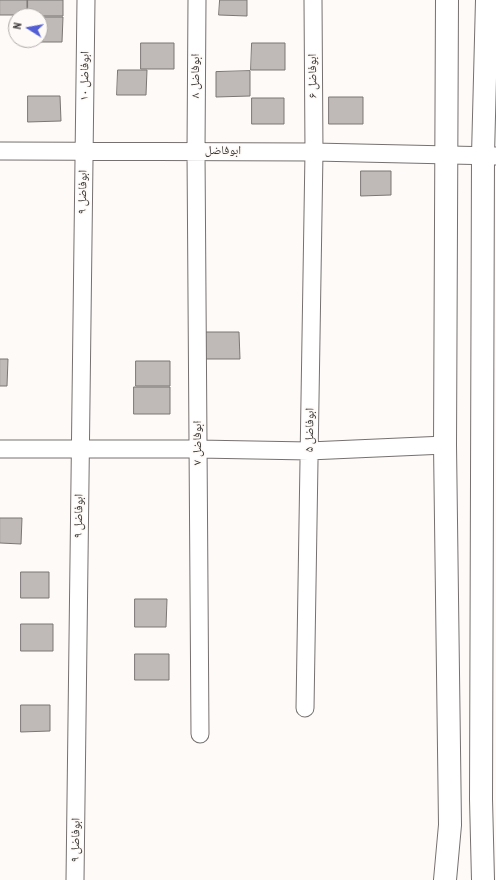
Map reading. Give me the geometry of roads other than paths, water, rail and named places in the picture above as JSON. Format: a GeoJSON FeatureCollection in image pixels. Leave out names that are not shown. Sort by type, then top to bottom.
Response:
{"type":"FeatureCollection","features":[{"type":"Feature","properties":{"kind":"main road"},"geometry":{"type":"LineString","coordinates":[[445,880],[450,825],[445,445],[447,0]]}},
{"type":"Feature","properties":{"kind":"main road"},"geometry":{"type":"LineString","coordinates":[[483,880],[481,799],[490,156],[487,0]]}},
{"type":"Feature","properties":{"kind":"street","name":"ابوفاضل ۱۰"},"geometry":{"type":"LineString","coordinates":[[84,151],[86,0]]}},
{"type":"Feature","properties":{"kind":"street","name":"ابوفاضل ۸"},"geometry":{"type":"LineString","coordinates":[[196,151],[197,0]]}},
{"type":"Feature","properties":{"kind":"street","name":"ابوفاضل ۶"},"geometry":{"type":"LineString","coordinates":[[313,0],[314,152]]}},
{"type":"Feature","properties":{"kind":"street","name":"ابوفاضل"},"geometry":{"type":"LineString","coordinates":[[0,151],[314,152],[490,156]]}},
{"type":"Feature","properties":{"kind":"street","name":"ابوفاضل ۹"},"geometry":{"type":"LineString","coordinates":[[76,880],[84,151]]}},
{"type":"Feature","properties":{"kind":"street","name":"ابوفاضل ۷"},"geometry":{"type":"LineString","coordinates":[[196,151],[200,734]]}},
{"type":"Feature","properties":{"kind":"street","name":"ابوفاضل ۵"},"geometry":{"type":"LineString","coordinates":[[305,708],[314,152]]}},
{"type":"Feature","properties":{"kind":"street"},"geometry":{"type":"LineString","coordinates":[[0,449],[198,449],[309,451],[445,445]]}}]}
